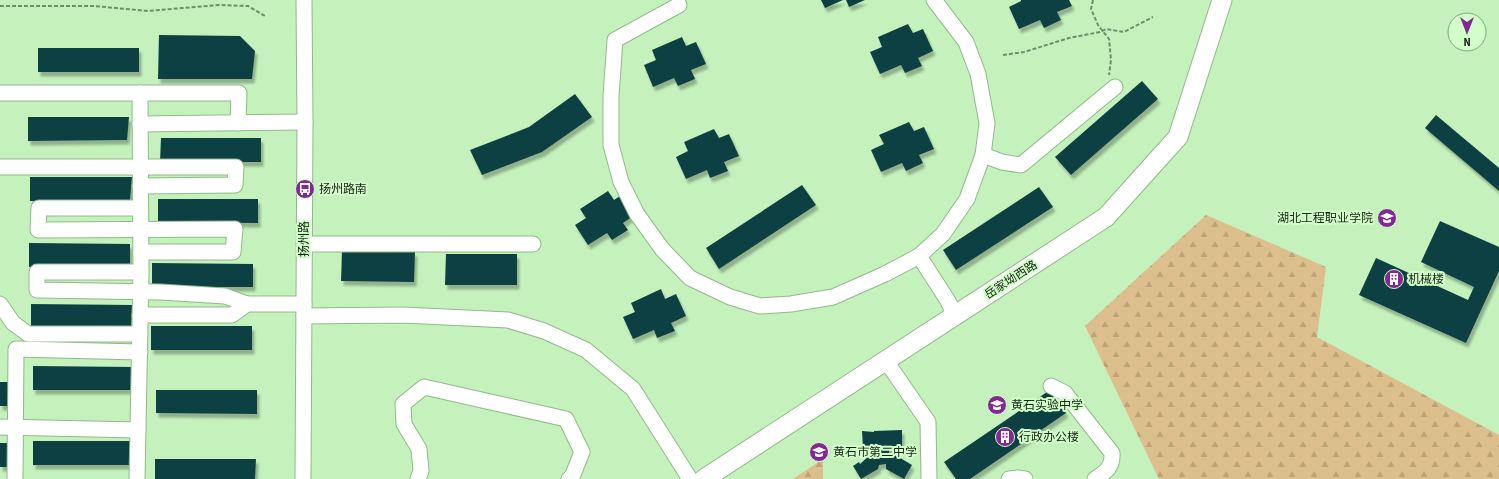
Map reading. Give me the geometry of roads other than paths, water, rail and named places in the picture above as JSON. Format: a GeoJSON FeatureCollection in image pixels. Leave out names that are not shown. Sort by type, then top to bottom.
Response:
{"type":"FeatureCollection","features":[{"type":"Feature","properties":{"kind":"main road","name":"岳家坳西路"},"geometry":{"type":"LineString","coordinates":[[704,479],[1106,217],[1178,137],[1222,0]]}},
{"type":"Feature","properties":{"kind":"street","name":"扬州路"},"geometry":{"type":"LineString","coordinates":[[303,479],[305,122],[304,0]]}},
{"type":"Feature","properties":{"kind":"street"},"geometry":{"type":"LineString","coordinates":[[679,5],[615,40],[611,96],[611,145],[621,182],[637,214],[662,249],[690,278],[730,297],[760,306],[791,304],[833,297],[885,274],[919,256],[944,234],[967,199],[983,155],[987,123],[978,74],[966,42],[934,0]]}},
{"type":"Feature","properties":{"kind":"street"},"geometry":{"type":"LineString","coordinates":[[983,155],[1002,162],[1021,165],[1115,87]]}},
{"type":"Feature","properties":{"kind":"street"},"geometry":{"type":"LineString","coordinates":[[0,93],[239,93],[238,123]]}},
{"type":"Feature","properties":{"kind":"street"},"geometry":{"type":"LineString","coordinates":[[137,479],[141,272],[140,93]]}},
{"type":"Feature","properties":{"kind":"street"},"geometry":{"type":"LineString","coordinates":[[140,124],[305,122]]}},
{"type":"Feature","properties":{"kind":"street"},"geometry":{"type":"LineString","coordinates":[[0,167],[236,167],[235,186],[140,186]]}},
{"type":"Feature","properties":{"kind":"street"},"geometry":{"type":"LineString","coordinates":[[140,208],[39,208],[38,230],[235,229],[233,252],[141,252]]}},
{"type":"Feature","properties":{"kind":"street"},"geometry":{"type":"LineString","coordinates":[[304,244],[533,244]]}},
{"type":"Feature","properties":{"kind":"street"},"geometry":{"type":"LineString","coordinates":[[919,256],[948,301],[955,316]]}},
{"type":"Feature","properties":{"kind":"street"},"geometry":{"type":"LineString","coordinates":[[141,272],[37,272],[37,290],[160,292],[226,296],[247,304],[304,310],[508,320],[544,331],[586,350],[633,388],[690,479]]}},
{"type":"Feature","properties":{"kind":"street"},"geometry":{"type":"LineString","coordinates":[[0,304],[13,323],[28,334],[140,334]]}},
{"type":"Feature","properties":{"kind":"street"},"geometry":{"type":"LineString","coordinates":[[140,315],[232,315],[247,304]]}},
{"type":"Feature","properties":{"kind":"street"},"geometry":{"type":"LineString","coordinates":[[13,323],[16,349],[15,479]]}},
{"type":"Feature","properties":{"kind":"street"},"geometry":{"type":"LineString","coordinates":[[16,349],[140,352]]}},
{"type":"Feature","properties":{"kind":"street"},"geometry":{"type":"LineString","coordinates":[[886,361],[928,422],[929,479]]}},
{"type":"Feature","properties":{"kind":"street"},"geometry":{"type":"LineString","coordinates":[[1052,386],[1065,393],[1112,453],[1112,464],[1109,469],[1095,479]]}},
{"type":"Feature","properties":{"kind":"street"},"geometry":{"type":"LineString","coordinates":[[418,479],[421,472],[419,449],[404,424],[403,404],[424,387],[566,419],[582,452],[572,477],[569,479]]}},
{"type":"Feature","properties":{"kind":"street"},"geometry":{"type":"LineString","coordinates":[[0,427],[138,430]]}},
{"type":"Feature","properties":{"kind":"street"},"geometry":{"type":"LineString","coordinates":[[1009,479],[1025,479]]}},
{"type":"Feature","properties":{"kind":"place","name":"扬州路南"},"geometry":{"type":"Point","coordinates":[305,189]}},
{"type":"Feature","properties":{"kind":"place","name":"湖北工程职业学院"},"geometry":{"type":"Point","coordinates":[1387,218]}},
{"type":"Feature","properties":{"kind":"place","name":"机械楼"},"geometry":{"type":"Point","coordinates":[1394,279]}},
{"type":"Feature","properties":{"kind":"place","name":"黄石实验中学"},"geometry":{"type":"Point","coordinates":[997,405]}},
{"type":"Feature","properties":{"kind":"place","name":"行政办公楼"},"geometry":{"type":"Point","coordinates":[1005,437]}},
{"type":"Feature","properties":{"kind":"place","name":"黄石市第二中学"},"geometry":{"type":"Point","coordinates":[819,452]}}]}
